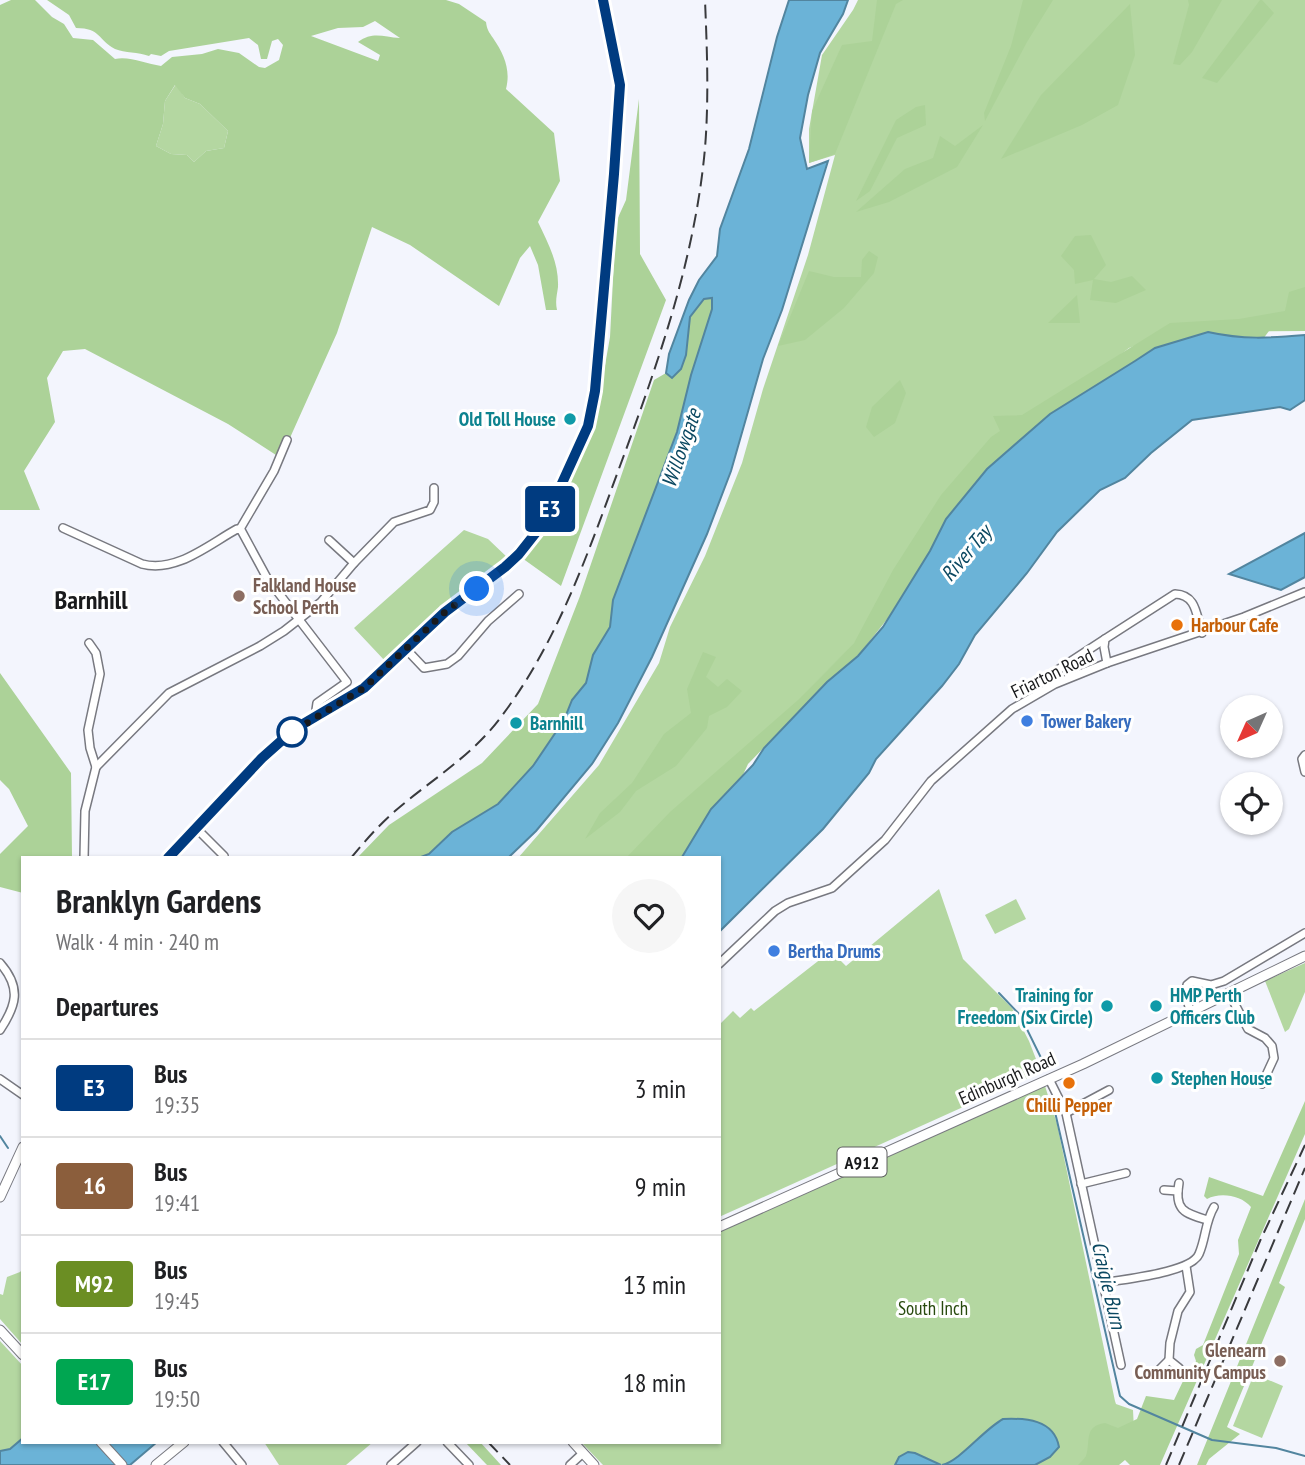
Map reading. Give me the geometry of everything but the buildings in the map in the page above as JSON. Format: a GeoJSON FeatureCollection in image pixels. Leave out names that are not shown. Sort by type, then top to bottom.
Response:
{"type":"FeatureCollection","features":[{"type":"Feature","properties":{"kind":"main road"},"geometry":{"type":"LineString","coordinates":[[170,856],[262,758],[289,734],[364,688],[445,612],[505,567],[538,530],[553,503],[588,426],[595,391],[620,85],[603,0]]}},
{"type":"Feature","properties":{"kind":"main road","name":"Edinburgh Road"},"geometry":{"type":"LineString","coordinates":[[721,1226],[1049,1079],[1305,956]]}},
{"type":"Feature","properties":{"kind":"main road"},"geometry":{"type":"LineString","coordinates":[[0,1197],[21,1151]]}},
{"type":"Feature","properties":{"kind":"main road"},"geometry":{"type":"LineString","coordinates":[[0,1330],[21,1353]]}},
{"type":"Feature","properties":{"kind":"main road"},"geometry":{"type":"LineString","coordinates":[[103,1444],[122,1465]]}},
{"type":"Feature","properties":{"kind":"main road"},"geometry":{"type":"LineString","coordinates":[[156,1465],[182,1444]]}},
{"type":"Feature","properties":{"kind":"main road"},"geometry":{"type":"LineString","coordinates":[[575,1444],[594,1465]]}},
{"type":"Feature","properties":{"kind":"street"},"geometry":{"type":"LineString","coordinates":[[63,528],[142,564],[172,565],[240,529],[274,471],[287,440]]}},
{"type":"Feature","properties":{"kind":"street"},"geometry":{"type":"LineString","coordinates":[[84,856],[85,811],[96,767],[169,693],[260,646],[321,602],[394,522],[430,510],[434,502],[435,488]]}},
{"type":"Feature","properties":{"kind":"street"},"geometry":{"type":"LineString","coordinates":[[240,529],[267,578],[346,682],[317,703],[315,717]]}},
{"type":"Feature","properties":{"kind":"street"},"geometry":{"type":"LineString","coordinates":[[329,540],[354,563]]}},
{"type":"Feature","properties":{"kind":"street","name":"Friarton Road"},"geometry":{"type":"LineString","coordinates":[[721,962],[775,911],[788,903],[832,888],[885,840],[931,781],[1012,709],[1055,684],[1107,663],[1202,633],[1305,592]]}},
{"type":"Feature","properties":{"kind":"street"},"geometry":{"type":"LineString","coordinates":[[406,649],[424,668],[447,664],[458,656],[488,621],[519,594]]}},
{"type":"Feature","properties":{"kind":"street"},"geometry":{"type":"LineString","coordinates":[[1056,671],[1175,594],[1192,599],[1202,633]]}},
{"type":"Feature","properties":{"kind":"street"},"geometry":{"type":"LineString","coordinates":[[1105,639],[1107,663]]}},
{"type":"Feature","properties":{"kind":"street"},"geometry":{"type":"LineString","coordinates":[[89,643],[96,653],[100,674],[88,730],[96,767]]}},
{"type":"Feature","properties":{"kind":"street"},"geometry":{"type":"LineString","coordinates":[[1305,755],[1302,759],[1305,772]]}},
{"type":"Feature","properties":{"kind":"street"},"geometry":{"type":"LineString","coordinates":[[196,828],[224,856]]}},
{"type":"Feature","properties":{"kind":"street"},"geometry":{"type":"LineString","coordinates":[[1190,1011],[1185,993],[1187,985],[1192,981],[1211,985],[1224,981],[1305,933]]}},
{"type":"Feature","properties":{"kind":"street"},"geometry":{"type":"LineString","coordinates":[[0,964],[10,978],[15,993],[14,1007],[0,1031]]}},
{"type":"Feature","properties":{"kind":"street"},"geometry":{"type":"LineString","coordinates":[[1229,993],[1248,1029],[1265,1038],[1272,1046],[1274,1058],[1262,1084]]}},
{"type":"Feature","properties":{"kind":"street"},"geometry":{"type":"LineString","coordinates":[[0,1079],[21,1094]]}},
{"type":"Feature","properties":{"kind":"street"},"geometry":{"type":"LineString","coordinates":[[1049,1079],[1066,1113],[1121,1365]]}},
{"type":"Feature","properties":{"kind":"street"},"geometry":{"type":"LineString","coordinates":[[1066,1113],[1109,1090]]}},
{"type":"Feature","properties":{"kind":"street"},"geometry":{"type":"LineString","coordinates":[[1081,1184],[1126,1174]]}},
{"type":"Feature","properties":{"kind":"street"},"geometry":{"type":"LineString","coordinates":[[1164,1189],[1179,1187],[1179,1205],[1184,1211],[1207,1220]]}},
{"type":"Feature","properties":{"kind":"street"},"geometry":{"type":"LineString","coordinates":[[1103,1283],[1145,1278],[1195,1261],[1207,1220],[1214,1207]]}},
{"type":"Feature","properties":{"kind":"street"},"geometry":{"type":"LineString","coordinates":[[1160,1369],[1169,1360],[1178,1311],[1190,1292],[1186,1266]]}},
{"type":"Feature","properties":{"kind":"street"},"geometry":{"type":"LineString","coordinates":[[1169,1360],[1179,1368],[1180,1374]]}},
{"type":"Feature","properties":{"kind":"street"},"geometry":{"type":"LineString","coordinates":[[225,1444],[242,1465]]}},
{"type":"Feature","properties":{"kind":"street"},"geometry":{"type":"LineString","coordinates":[[392,1464],[415,1444]]}},
{"type":"Feature","properties":{"kind":"street"},"geometry":{"type":"LineString","coordinates":[[449,1444],[469,1465]]}},
{"type":"Feature","properties":{"kind":"street"},"geometry":{"type":"LineString","coordinates":[[570,1465],[583,1453]]}},
{"type":"Feature","properties":{"kind":"green space"},"geometry":{"type":"Polygon","coordinates":[[[11,0],[35,0],[52,17],[64,24],[73,38],[93,40],[115,59],[132,59],[161,66],[172,57],[202,54],[218,49],[239,53],[259,67],[265,68],[279,60],[283,45],[278,39],[272,41],[267,59],[261,59],[258,45],[249,38],[169,51],[161,56],[149,56],[115,49],[95,32],[76,28],[69,15],[47,0],[446,0],[459,4],[486,22],[488,31],[506,62],[506,89],[554,133],[560,181],[538,222],[557,270],[557,310],[546,310],[538,265],[530,246],[520,258],[499,306],[410,245],[372,227],[337,333],[289,440],[276,455],[228,424],[85,349],[63,351],[47,378],[55,422],[24,471],[40,510],[0,510],[0,5],[11,0]],[[375,21],[363,27],[338,28],[311,36],[378,61],[380,55],[358,42],[373,36],[400,38],[375,21]],[[175,85],[165,101],[163,124],[156,146],[171,154],[187,155],[194,162],[206,151],[224,148],[228,131],[200,104],[185,98],[175,85]]]}},
{"type":"Feature","properties":{"kind":"green space"},"geometry":{"type":"Polygon","coordinates":[[[858,0],[1305,0],[1305,331],[1171,332],[1129,348],[974,467],[885,612],[646,856],[520,856],[599,765],[659,663],[670,627],[705,556],[742,463],[763,389],[808,255],[835,155],[809,163],[809,129],[822,55],[858,0]]]}},
{"type":"Feature","properties":{"kind":"green space"},"geometry":{"type":"Polygon","coordinates":[[[877,0],[903,0],[896,4],[835,154],[809,163],[812,111],[842,45],[872,41],[877,0]]]}},
{"type":"Feature","properties":{"kind":"green space"},"geometry":{"type":"Polygon","coordinates":[[[1023,0],[1053,0],[985,121],[984,113],[1011,46],[1023,0]]]}},
{"type":"Feature","properties":{"kind":"green space"},"geometry":{"type":"Polygon","coordinates":[[[1188,0],[1222,0],[1192,52],[1180,65],[1173,64],[1189,5],[1188,0]]]}},
{"type":"Feature","properties":{"kind":"green space"},"geometry":{"type":"Polygon","coordinates":[[[1260,0],[1274,13],[1217,83],[1202,78],[1260,0]]]}},
{"type":"Feature","properties":{"kind":"green space"},"geometry":{"type":"Polygon","coordinates":[[[1130,4],[1135,55],[1118,105],[1082,125],[1001,159],[1041,95],[1130,4]]]}},
{"type":"Feature","properties":{"kind":"green space"},"geometry":{"type":"Polygon","coordinates":[[[176,84],[185,98],[200,104],[228,131],[224,148],[206,151],[194,162],[187,155],[171,154],[156,146],[163,124],[165,101],[176,84]]]}},
{"type":"Feature","properties":{"kind":"green space"},"geometry":{"type":"Polygon","coordinates":[[[639,99],[640,254],[666,300],[561,586],[522,558],[555,514],[594,428],[610,337],[616,222],[626,200],[639,99]]]}},
{"type":"Feature","properties":{"kind":"green space"},"geometry":{"type":"Polygon","coordinates":[[[925,105],[926,125],[897,138],[870,191],[856,201],[896,120],[916,107],[925,105]]]}},
{"type":"Feature","properties":{"kind":"green space"},"geometry":{"type":"Polygon","coordinates":[[[983,125],[957,167],[889,202],[856,212],[905,169],[933,158],[940,136],[955,146],[983,125]]]}},
{"type":"Feature","properties":{"kind":"green space"},"geometry":{"type":"Polygon","coordinates":[[[1091,235],[1106,265],[1094,279],[1111,282],[1132,276],[1146,290],[1116,303],[1090,300],[1093,280],[1075,284],[1074,270],[1061,256],[1075,236],[1091,235]]]}},
{"type":"Feature","properties":{"kind":"green space"},"geometry":{"type":"Polygon","coordinates":[[[869,251],[878,257],[874,273],[844,308],[805,340],[778,346],[809,271],[834,277],[861,277],[862,260],[869,251]]]}},
{"type":"Feature","properties":{"kind":"green space"},"geometry":{"type":"Polygon","coordinates":[[[1305,287],[1305,331],[1269,331],[1263,339],[1236,339],[1208,332],[1156,348],[1050,414],[987,469],[946,519],[930,551],[888,618],[858,656],[827,682],[748,764],[742,777],[711,809],[683,856],[628,856],[670,812],[798,700],[854,643],[893,570],[941,495],[991,437],[1000,431],[993,416],[1022,415],[1170,323],[1239,319],[1285,311],[1289,292],[1305,287]]]}},
{"type":"Feature","properties":{"kind":"green space"},"geometry":{"type":"Polygon","coordinates":[[[1077,295],[1080,323],[1048,323],[1077,295]]]}},
{"type":"Feature","properties":{"kind":"green space"},"geometry":{"type":"Polygon","coordinates":[[[712,298],[713,309],[691,375],[677,432],[613,600],[610,627],[593,655],[586,683],[572,700],[564,720],[533,766],[498,804],[452,832],[429,854],[359,856],[389,825],[482,763],[538,704],[580,596],[654,380],[666,373],[673,377],[686,356],[690,317],[704,299],[712,298]]]}},
{"type":"Feature","properties":{"kind":"green space"},"geometry":{"type":"Polygon","coordinates":[[[900,380],[906,393],[895,423],[874,437],[866,427],[872,407],[900,380]]]}},
{"type":"Feature","properties":{"kind":"green space"},"geometry":{"type":"Polygon","coordinates":[[[464,530],[488,539],[509,559],[440,608],[386,662],[354,628],[464,530]]]}},
{"type":"Feature","properties":{"kind":"green space"},"geometry":{"type":"Polygon","coordinates":[[[703,652],[716,657],[706,677],[718,687],[727,679],[742,691],[727,707],[709,716],[707,728],[676,766],[636,791],[620,812],[585,839],[600,813],[632,783],[664,734],[691,713],[687,689],[703,652]]]}},
{"type":"Feature","properties":{"kind":"green space"},"geometry":{"type":"Polygon","coordinates":[[[0,673],[71,773],[72,856],[21,856],[21,892],[0,887],[0,854],[28,826],[9,789],[0,780],[0,673]]]}},
{"type":"Feature","properties":{"kind":"green space"},"geometry":{"type":"Polygon","coordinates":[[[939,889],[963,959],[1012,1008],[1041,1072],[721,1216],[721,1023],[733,1011],[740,1018],[751,1008],[754,1011],[831,951],[846,966],[939,889]]]}},
{"type":"Feature","properties":{"kind":"green space"},"geometry":{"type":"Polygon","coordinates":[[[1016,899],[1026,919],[995,934],[985,915],[1016,899]]]}},
{"type":"Feature","properties":{"kind":"green space"},"geometry":{"type":"Polygon","coordinates":[[[1305,963],[1305,992],[1289,1029],[1285,1032],[1265,981],[1305,963]]]}},
{"type":"Feature","properties":{"kind":"green space","name":"South Inch"},"geometry":{"type":"Polygon","coordinates":[[[1045,1086],[1057,1124],[1115,1401],[1116,1404],[1133,1410],[1134,1430],[1106,1465],[603,1465],[583,1444],[721,1444],[721,1227],[1045,1086]]]}},
{"type":"Feature","properties":{"kind":"green space"},"geometry":{"type":"Polygon","coordinates":[[[1305,1101],[1305,1134],[1160,1465],[1130,1465],[1125,1460],[1119,1465],[1078,1465],[1086,1456],[1093,1427],[1105,1423],[1118,1428],[1137,1419],[1146,1396],[1174,1400],[1184,1379],[1189,1378],[1196,1361],[1196,1349],[1203,1345],[1239,1254],[1238,1240],[1251,1207],[1230,1196],[1207,1199],[1204,1196],[1209,1177],[1263,1196],[1305,1101]]]}},
{"type":"Feature","properties":{"kind":"green space"},"geometry":{"type":"Polygon","coordinates":[[[1305,1199],[1305,1219],[1279,1283],[1285,1287],[1227,1427],[1240,1434],[1209,1459],[1206,1465],[1197,1465],[1305,1199]]]}},
{"type":"Feature","properties":{"kind":"green space"},"geometry":{"type":"Polygon","coordinates":[[[20,1272],[21,1343],[0,1319],[0,1294],[3,1295],[7,1277],[20,1272]]]}},
{"type":"Feature","properties":{"kind":"green space"},"geometry":{"type":"Polygon","coordinates":[[[0,1341],[21,1364],[21,1440],[10,1449],[0,1451],[0,1341]]]}},
{"type":"Feature","properties":{"kind":"green space"},"geometry":{"type":"Polygon","coordinates":[[[1254,1374],[1283,1386],[1262,1438],[1233,1426],[1254,1374]]]}},
{"type":"Feature","properties":{"kind":"green space"},"geometry":{"type":"Polygon","coordinates":[[[265,1444],[371,1444],[346,1465],[279,1465],[265,1444]]]}},
{"type":"Feature","properties":{"kind":"green space"},"geometry":{"type":"Polygon","coordinates":[[[467,1444],[482,1444],[501,1465],[487,1465],[467,1444]]]}},
{"type":"Feature","properties":{"kind":"water","name":"Willowgate"},"geometry":{"type":"Polygon","coordinates":[[[789,0],[848,0],[843,14],[820,53],[800,138],[807,169],[828,161],[782,310],[763,359],[731,471],[707,534],[652,657],[618,723],[592,764],[536,831],[510,856],[424,856],[452,832],[498,804],[533,766],[564,720],[572,700],[586,683],[593,655],[610,627],[613,600],[677,432],[691,375],[712,309],[712,298],[704,299],[690,317],[686,355],[681,369],[672,378],[666,373],[669,354],[689,300],[699,280],[717,256],[720,229],[749,149],[789,0]]]}},
{"type":"Feature","properties":{"kind":"water","name":"River Tay"},"geometry":{"type":"Polygon","coordinates":[[[1208,332],[1256,338],[1305,335],[1305,400],[1290,410],[1280,407],[1192,420],[1125,478],[1100,490],[1057,532],[975,635],[959,664],[942,686],[876,759],[869,773],[823,829],[721,930],[721,856],[683,856],[711,809],[753,765],[764,748],[827,682],[858,656],[883,627],[930,551],[946,519],[987,469],[1050,414],[1155,348],[1208,332]]]}},
{"type":"Feature","properties":{"kind":"water"},"geometry":{"type":"Polygon","coordinates":[[[1305,533],[1305,577],[1281,590],[1229,574],[1305,533]]]}},
{"type":"Feature","properties":{"kind":"water"},"geometry":{"type":"Polygon","coordinates":[[[1003,1419],[1029,1420],[1045,1426],[1056,1438],[1059,1447],[1050,1457],[1035,1465],[942,1465],[956,1458],[1003,1419]]]}},
{"type":"Feature","properties":{"kind":"water"},"geometry":{"type":"Polygon","coordinates":[[[21,1440],[21,1444],[155,1444],[130,1465],[0,1465],[0,1451],[10,1449],[21,1440]]]}},
{"type":"Feature","properties":{"kind":"water"},"geometry":{"type":"Polygon","coordinates":[[[908,1452],[941,1465],[895,1465],[899,1457],[908,1452]]]}},
{"type":"Feature","properties":{"kind":"waterway","name":"Craigie Burn"},"geometry":{"type":"LineString","coordinates":[[999,993],[1020,1015],[1047,1070]]}},
{"type":"Feature","properties":{"kind":"waterway","name":"Craigie Burn"},"geometry":{"type":"LineString","coordinates":[[1055,1112],[1120,1396],[1129,1404],[1212,1440],[1276,1448],[1305,1456]]}},
{"type":"Feature","properties":{"kind":"waterway"},"geometry":{"type":"LineString","coordinates":[[0,1136],[8,1148]]}},
{"type":"Feature","properties":{"kind":"railway"},"geometry":{"type":"LineString","coordinates":[[353,856],[389,816],[464,756],[501,717],[521,689],[554,630],[594,538],[659,355],[693,232],[706,130],[705,0]]}},
{"type":"Feature","properties":{"kind":"railway"},"geometry":{"type":"LineString","coordinates":[[1166,1465],[1260,1241],[1305,1145]]}},
{"type":"Feature","properties":{"kind":"railway"},"geometry":{"type":"LineString","coordinates":[[1179,1465],[1305,1168]]}},
{"type":"Feature","properties":{"kind":"railway"},"geometry":{"type":"LineString","coordinates":[[490,1444],[510,1465]]}},
{"type":"Feature","properties":{"kind":"bus line","name":"E3"},"geometry":{"type":"LineString","coordinates":[[170,856],[262,758],[289,734],[364,688],[445,612],[505,567],[538,530],[553,503],[588,426],[595,391],[620,85],[603,0]]}},
{"type":"Feature","properties":{"kind":"place","name":"Old Toll House"},"geometry":{"type":"Point","coordinates":[570,419]}},
{"type":"Feature","properties":{"kind":"place","name":"Falkland House School Perth"},"geometry":{"type":"Point","coordinates":[239,596]}},
{"type":"Feature","properties":{"kind":"place","name":"Harbour Cafe"},"geometry":{"type":"Point","coordinates":[1177,625]}},
{"type":"Feature","properties":{"kind":"place","name":"Tower Bakery"},"geometry":{"type":"Point","coordinates":[1027,721]}},
{"type":"Feature","properties":{"kind":"place","name":"Barnhill"},"geometry":{"type":"Point","coordinates":[516,723]}},
{"type":"Feature","properties":{"kind":"place","name":"Bertha Drums"},"geometry":{"type":"Point","coordinates":[774,951]}},
{"type":"Feature","properties":{"kind":"place","name":"Training for Freedom (Six Circle)"},"geometry":{"type":"Point","coordinates":[1107,1006]}},
{"type":"Feature","properties":{"kind":"place","name":"HMP Perth Officers Club"},"geometry":{"type":"Point","coordinates":[1156,1006]}},
{"type":"Feature","properties":{"kind":"place","name":"Stephen House"},"geometry":{"type":"Point","coordinates":[1157,1078]}},
{"type":"Feature","properties":{"kind":"place","name":"Chilli Pepper"},"geometry":{"type":"Point","coordinates":[1069,1083]}},
{"type":"Feature","properties":{"kind":"place","name":"Glenearn Community Campus"},"geometry":{"type":"Point","coordinates":[1280,1361]}},
{"type":"Feature","properties":{"kind":"district","name":"Barnhill"},"geometry":{"type":"Point","coordinates":[91,599]}},
{"type":"Feature","properties":{"kind":"route"},"geometry":{"type":"LineString","coordinates":[[292,732],[289,734],[364,688],[445,612],[477,589]]}}]}
